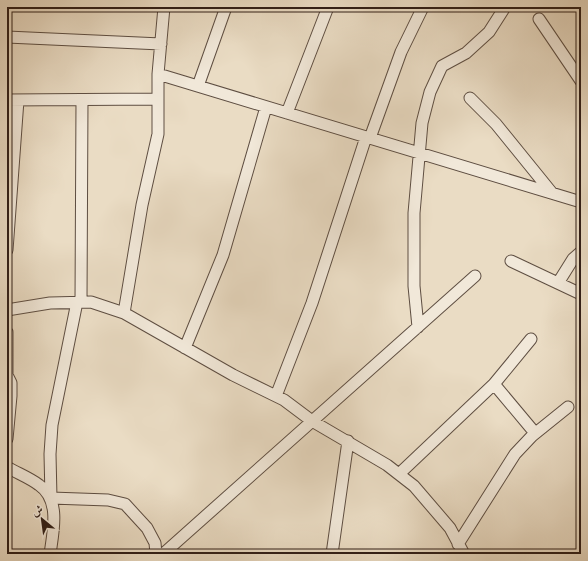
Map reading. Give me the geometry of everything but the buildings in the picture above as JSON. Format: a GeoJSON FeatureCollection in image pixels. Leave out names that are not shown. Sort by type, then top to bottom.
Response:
{"type":"FeatureCollection","features":[{"type":"Feature","properties":{"kind":"street"},"geometry":{"type":"LineString","coordinates":[[124,313],[142,206],[158,134],[158,74],[164,7]]}},
{"type":"Feature","properties":{"kind":"street"},"geometry":{"type":"LineString","coordinates":[[198,86],[226,7]]}},
{"type":"Feature","properties":{"kind":"street"},"geometry":{"type":"LineString","coordinates":[[287,113],[328,7]]}},
{"type":"Feature","properties":{"kind":"street"},"geometry":{"type":"LineString","coordinates":[[276,396],[312,303],[368,138],[401,52],[423,7]]}},
{"type":"Feature","properties":{"kind":"street"},"geometry":{"type":"LineString","coordinates":[[418,327],[414,286],[414,213],[422,123],[430,92],[442,66],[466,53],[489,32],[505,7]]}},
{"type":"Feature","properties":{"kind":"street"},"geometry":{"type":"LineString","coordinates":[[540,19],[581,81]]}},
{"type":"Feature","properties":{"kind":"street"},"geometry":{"type":"LineString","coordinates":[[7,37],[161,44]]}},
{"type":"Feature","properties":{"kind":"street"},"geometry":{"type":"LineString","coordinates":[[158,74],[581,202]]}},
{"type":"Feature","properties":{"kind":"street"},"geometry":{"type":"LineString","coordinates":[[470,98],[496,124],[552,193]]}},
{"type":"Feature","properties":{"kind":"street"},"geometry":{"type":"LineString","coordinates":[[7,250],[13,100],[158,99]]}},
{"type":"Feature","properties":{"kind":"street"},"geometry":{"type":"LineString","coordinates":[[50,554],[54,508],[51,498],[50,454],[52,425],[79,302],[82,100]]}},
{"type":"Feature","properties":{"kind":"street"},"geometry":{"type":"LineString","coordinates":[[185,348],[223,255],[266,107]]}},
{"type":"Feature","properties":{"kind":"street"},"geometry":{"type":"LineString","coordinates":[[558,283],[574,259],[581,252]]}},
{"type":"Feature","properties":{"kind":"street"},"geometry":{"type":"LineString","coordinates":[[511,261],[581,294]]}},
{"type":"Feature","properties":{"kind":"street"},"geometry":{"type":"LineString","coordinates":[[163,554],[475,276]]}},
{"type":"Feature","properties":{"kind":"street"},"geometry":{"type":"LineString","coordinates":[[7,310],[50,303],[91,302],[124,313],[233,375],[276,396],[312,421],[387,465],[414,486],[450,528],[464,554]]}},
{"type":"Feature","properties":{"kind":"street"},"geometry":{"type":"LineString","coordinates":[[7,332],[7,374],[11,383],[7,439]]}},
{"type":"Feature","properties":{"kind":"street"},"geometry":{"type":"LineString","coordinates":[[399,474],[494,384],[531,339]]}},
{"type":"Feature","properties":{"kind":"street"},"geometry":{"type":"LineString","coordinates":[[494,384],[535,433]]}},
{"type":"Feature","properties":{"kind":"street"},"geometry":{"type":"LineString","coordinates":[[458,544],[515,454],[535,433],[568,408]]}},
{"type":"Feature","properties":{"kind":"street"},"geometry":{"type":"LineString","coordinates":[[332,554],[348,441]]}},
{"type":"Feature","properties":{"kind":"street"},"geometry":{"type":"LineString","coordinates":[[7,467],[40,485],[51,498],[108,500],[125,504],[147,528],[155,543],[156,554]]}}]}
